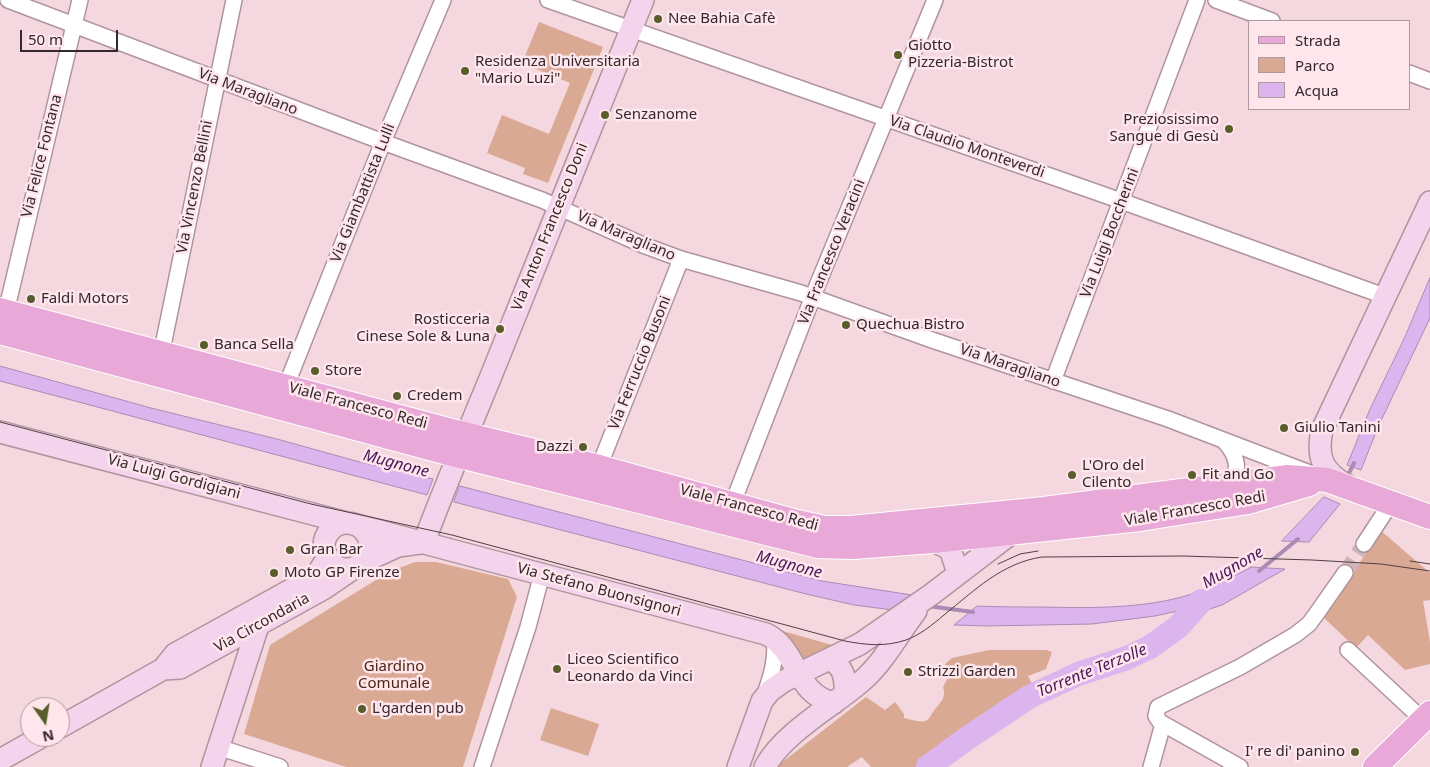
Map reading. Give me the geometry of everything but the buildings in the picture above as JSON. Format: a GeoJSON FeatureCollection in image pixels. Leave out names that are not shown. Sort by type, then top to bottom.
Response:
{"type":"FeatureCollection","features":[{"type":"Feature","properties":{"kind":"main road","name":"Viale Francesco Redi"},"geometry":{"type":"LineString","coordinates":[[2,318],[458,455],[818,546],[853,547],[933,542],[1140,519],[1249,502],[1317,481],[1330,479]]}},
{"type":"Feature","properties":{"kind":"main road","name":"Viale Francesco Redi"},"geometry":{"type":"LineString","coordinates":[[159,364],[286,386],[458,455],[599,468],[796,522],[832,529],[1041,510],[1226,486],[1279,477],[1330,479]]}},
{"type":"Feature","properties":{"kind":"main road"},"geometry":{"type":"LineString","coordinates":[[1330,479],[1430,518]]}},
{"type":"Feature","properties":{"kind":"main road"},"geometry":{"type":"LineString","coordinates":[[1375,767],[1426,716]]}},
{"type":"Feature","properties":{"kind":"street","name":"Via Maragliano"},"geometry":{"type":"LineString","coordinates":[[8,0],[558,207],[643,245],[681,259],[813,297],[932,340],[1168,419],[1330,479]]}},
{"type":"Feature","properties":{"kind":"street","name":"Via Felice Fontana"},"geometry":{"type":"LineString","coordinates":[[2,318],[80,0]]}},
{"type":"Feature","properties":{"kind":"street","name":"Via Vincenzo Bellini"},"geometry":{"type":"LineString","coordinates":[[159,364],[234,0]]}},
{"type":"Feature","properties":{"kind":"street","name":"Via Giambattista Lulli"},"geometry":{"type":"LineString","coordinates":[[286,386],[383,142],[443,0]]}},
{"type":"Feature","properties":{"kind":"street","name":"Via Claudio Monteverdi"},"geometry":{"type":"LineString","coordinates":[[548,0],[632,28],[1384,296]]}},
{"type":"Feature","properties":{"kind":"street","name":"Via Anton Francesco Doni"},"geometry":{"type":"LineString","coordinates":[[424,542],[643,0]]}},
{"type":"Feature","properties":{"kind":"street","name":"Via Francesco Veracini"},"geometry":{"type":"LineString","coordinates":[[732,505],[813,297],[935,0]]}},
{"type":"Feature","properties":{"kind":"street","name":"Via Luigi Boccherini"},"geometry":{"type":"LineString","coordinates":[[1053,381],[1197,0]]}},
{"type":"Feature","properties":{"kind":"street"},"geometry":{"type":"LineString","coordinates":[[1216,0],[1269,20]]}},
{"type":"Feature","properties":{"kind":"street"},"geometry":{"type":"LineString","coordinates":[[1410,73],[1430,81]]}},
{"type":"Feature","properties":{"kind":"street"},"geometry":{"type":"LineString","coordinates":[[1330,479],[1319,453],[1322,430],[1430,202]]}},
{"type":"Feature","properties":{"kind":"street","name":"Via Ferruccio Busoni"},"geometry":{"type":"LineString","coordinates":[[599,468],[681,259]]}},
{"type":"Feature","properties":{"kind":"street","name":"Via Luigi Gordigiani"},"geometry":{"type":"LineString","coordinates":[[0,432],[350,523]]}},
{"type":"Feature","properties":{"kind":"street"},"geometry":{"type":"LineString","coordinates":[[1224,441],[1233,452],[1237,462],[1235,475],[1226,486]]}},
{"type":"Feature","properties":{"kind":"street"},"geometry":{"type":"LineString","coordinates":[[1364,544],[1391,503]]}},
{"type":"Feature","properties":{"kind":"street"},"geometry":{"type":"LineString","coordinates":[[762,701],[777,685],[860,644],[901,621],[958,573],[1041,510]]}},
{"type":"Feature","properties":{"kind":"street"},"geometry":{"type":"LineString","coordinates":[[350,523],[364,530],[370,540],[369,551],[360,564],[350,568],[342,568],[332,563],[325,547],[327,536],[336,526],[350,523]]}},
{"type":"Feature","properties":{"kind":"street","name":"Via Stefano Buonsignori"},"geometry":{"type":"LineString","coordinates":[[350,523],[766,634],[774,638]]}},
{"type":"Feature","properties":{"kind":"street","name":"Via Stefano Buonsignori"},"geometry":{"type":"LineString","coordinates":[[360,564],[398,546],[424,542]]}},
{"type":"Feature","properties":{"kind":"street"},"geometry":{"type":"LineString","coordinates":[[933,542],[950,549],[958,573]]}},
{"type":"Feature","properties":{"kind":"street","name":"Via Circondaria"},"geometry":{"type":"LineString","coordinates":[[70,721],[163,669],[175,654],[316,576],[328,557]]}},
{"type":"Feature","properties":{"kind":"street","name":"Via Circondaria"},"geometry":{"type":"LineString","coordinates":[[163,669],[180,668],[342,578],[360,564]]}},
{"type":"Feature","properties":{"kind":"street"},"geometry":{"type":"LineString","coordinates":[[1151,767],[1160,718],[1158,708],[1162,704],[1240,667],[1295,635],[1313,618],[1345,572]]}},
{"type":"Feature","properties":{"kind":"street"},"geometry":{"type":"LineString","coordinates":[[482,767],[528,627],[542,574]]}},
{"type":"Feature","properties":{"kind":"street"},"geometry":{"type":"LineString","coordinates":[[765,767],[782,744],[870,673],[894,643],[901,621]]}},
{"type":"Feature","properties":{"kind":"street"},"geometry":{"type":"LineString","coordinates":[[258,626],[215,757],[280,767]]}},
{"type":"Feature","properties":{"kind":"street"},"geometry":{"type":"LineString","coordinates":[[774,638],[783,646],[805,684],[813,692],[821,699],[839,698]]}},
{"type":"Feature","properties":{"kind":"street"},"geometry":{"type":"LineString","coordinates":[[738,767],[774,665],[776,652],[774,638]]}},
{"type":"Feature","properties":{"kind":"street"},"geometry":{"type":"LineString","coordinates":[[1348,650],[1426,716]]}},
{"type":"Feature","properties":{"kind":"street"},"geometry":{"type":"LineString","coordinates":[[830,659],[837,664],[844,674],[839,698]]}},
{"type":"Feature","properties":{"kind":"street"},"geometry":{"type":"LineString","coordinates":[[1160,718],[1230,764]]}},
{"type":"Feature","properties":{"kind":"street"},"geometry":{"type":"LineString","coordinates":[[0,760],[24,747]]}},
{"type":"Feature","properties":{"kind":"green space"},"geometry":{"type":"Polygon","coordinates":[[[539,22],[603,47],[548,183],[523,174],[525,168],[487,153],[502,115],[549,134],[570,83],[522,63],[539,22]]]}},
{"type":"Feature","properties":{"kind":"green space"},"geometry":{"type":"Polygon","coordinates":[[[1380,530],[1430,573],[1430,600],[1423,601],[1430,642],[1430,664],[1405,670],[1368,635],[1356,648],[1323,617],[1380,530]]]}},
{"type":"Feature","properties":{"kind":"green space","name":"Giardino Comunale"},"geometry":{"type":"Polygon","coordinates":[[[415,562],[436,562],[508,579],[517,597],[463,767],[346,767],[244,734],[270,645],[381,577],[415,562]]]}},
{"type":"Feature","properties":{"kind":"green space"},"geometry":{"type":"Polygon","coordinates":[[[765,626],[832,645],[831,648],[804,663],[765,626]]]}},
{"type":"Feature","properties":{"kind":"green space"},"geometry":{"type":"Polygon","coordinates":[[[989,650],[1046,650],[1052,652],[1046,669],[1028,676],[1034,688],[922,767],[871,767],[862,757],[847,767],[776,767],[866,697],[885,710],[895,702],[904,714],[904,718],[920,722],[927,720],[942,701],[944,695],[943,687],[951,672],[945,664],[952,658],[989,650]]]}},
{"type":"Feature","properties":{"kind":"green space"},"geometry":{"type":"Polygon","coordinates":[[[551,708],[599,724],[588,756],[540,740],[551,708]]]}},
{"type":"Feature","properties":{"kind":"water"},"geometry":{"type":"Polygon","coordinates":[[[1430,278],[1430,318],[1378,427],[1361,470],[1347,465],[1370,409],[1404,339],[1430,278]]]}},
{"type":"Feature","properties":{"kind":"water"},"geometry":{"type":"Polygon","coordinates":[[[0,366],[151,408],[433,479],[427,495],[0,381],[0,366]]]}},
{"type":"Feature","properties":{"kind":"water"},"geometry":{"type":"Polygon","coordinates":[[[460,486],[822,581],[912,595],[893,610],[854,605],[806,594],[454,502],[460,486]]]}},
{"type":"Feature","properties":{"kind":"water"},"geometry":{"type":"Polygon","coordinates":[[[1324,497],[1340,504],[1309,542],[1282,541],[1324,497]]]}},
{"type":"Feature","properties":{"kind":"water"},"geometry":{"type":"Polygon","coordinates":[[[1251,567],[1285,569],[1222,605],[1207,610],[1178,611],[1155,616],[1092,624],[954,625],[977,606],[1097,607],[1171,600],[1205,589],[1251,567]]]}},
{"type":"Feature","properties":{"kind":"waterway","name":"Mugnone"},"geometry":{"type":"LineString","coordinates":[[1347,477],[1354,463]]}},
{"type":"Feature","properties":{"kind":"waterway","name":"Mugnone"},"geometry":{"type":"LineString","coordinates":[[1259,571],[1298,539]]}},
{"type":"Feature","properties":{"kind":"waterway","name":"Torrente Terzolle"},"geometry":{"type":"LineString","coordinates":[[928,767],[1029,697],[1078,674],[1127,658],[1150,647],[1178,627],[1201,601]]}},
{"type":"Feature","properties":{"kind":"waterway","name":"Mugnone"},"geometry":{"type":"LineString","coordinates":[[928,606],[973,612]]}},
{"type":"Feature","properties":{"kind":"tunnel"},"geometry":{"type":"LineString","coordinates":[[1345,573],[1364,544]]}},
{"type":"Feature","properties":{"kind":"tram line"},"geometry":{"type":"LineString","coordinates":[[0,422],[311,504],[452,535],[860,644],[891,644],[911,638],[921,633],[978,587],[1002,571],[1028,560],[1042,557],[1183,556],[1312,560],[1381,564],[1430,571]]}},
{"type":"Feature","properties":{"kind":"tram line"},"geometry":{"type":"LineString","coordinates":[[998,564],[1020,554],[1038,551]]}},
{"type":"Feature","properties":{"kind":"tram line"},"geometry":{"type":"LineString","coordinates":[[1410,561],[1430,564]]}},
{"type":"Feature","properties":{"kind":"place","name":"Nee Bahia Cafè"},"geometry":{"type":"Point","coordinates":[658,19]}},
{"type":"Feature","properties":{"kind":"place","name":"Giotto Pizzeria-Bistrot"},"geometry":{"type":"Point","coordinates":[898,55]}},
{"type":"Feature","properties":{"kind":"place","name":"Residenza Universitaria \"Mario Luzi\""},"geometry":{"type":"Point","coordinates":[465,71]}},
{"type":"Feature","properties":{"kind":"place","name":"Senzanome"},"geometry":{"type":"Point","coordinates":[605,115]}},
{"type":"Feature","properties":{"kind":"place","name":"Preziosissimo Sangue di Gesù"},"geometry":{"type":"Point","coordinates":[1229,129]}},
{"type":"Feature","properties":{"kind":"place","name":"Faldi Motors"},"geometry":{"type":"Point","coordinates":[31,299]}},
{"type":"Feature","properties":{"kind":"place","name":"Quechua Bistro"},"geometry":{"type":"Point","coordinates":[846,325]}},
{"type":"Feature","properties":{"kind":"place","name":"Rosticceria Cinese Sole & Luna"},"geometry":{"type":"Point","coordinates":[500,329]}},
{"type":"Feature","properties":{"kind":"place","name":"Banca Sella"},"geometry":{"type":"Point","coordinates":[204,345]}},
{"type":"Feature","properties":{"kind":"place","name":"Store"},"geometry":{"type":"Point","coordinates":[315,371]}},
{"type":"Feature","properties":{"kind":"place","name":"Credem"},"geometry":{"type":"Point","coordinates":[397,396]}},
{"type":"Feature","properties":{"kind":"place","name":"Giulio Tanini"},"geometry":{"type":"Point","coordinates":[1284,428]}},
{"type":"Feature","properties":{"kind":"place","name":"Dazzi"},"geometry":{"type":"Point","coordinates":[583,447]}},
{"type":"Feature","properties":{"kind":"place","name":"L'Oro del Cilento"},"geometry":{"type":"Point","coordinates":[1072,475]}},
{"type":"Feature","properties":{"kind":"place","name":"Fit and Go"},"geometry":{"type":"Point","coordinates":[1192,475]}},
{"type":"Feature","properties":{"kind":"place","name":"Gran Bar"},"geometry":{"type":"Point","coordinates":[290,550]}},
{"type":"Feature","properties":{"kind":"place","name":"Moto GP Firenze"},"geometry":{"type":"Point","coordinates":[274,573]}},
{"type":"Feature","properties":{"kind":"place","name":"Liceo Scientifico Leonardo da Vinci"},"geometry":{"type":"Point","coordinates":[557,669]}},
{"type":"Feature","properties":{"kind":"place","name":"Strizzi Garden"},"geometry":{"type":"Point","coordinates":[908,672]}},
{"type":"Feature","properties":{"kind":"place","name":"L'garden pub"},"geometry":{"type":"Point","coordinates":[362,709]}},
{"type":"Feature","properties":{"kind":"place","name":"I' re di' panino"},"geometry":{"type":"Point","coordinates":[1355,752]}}]}
